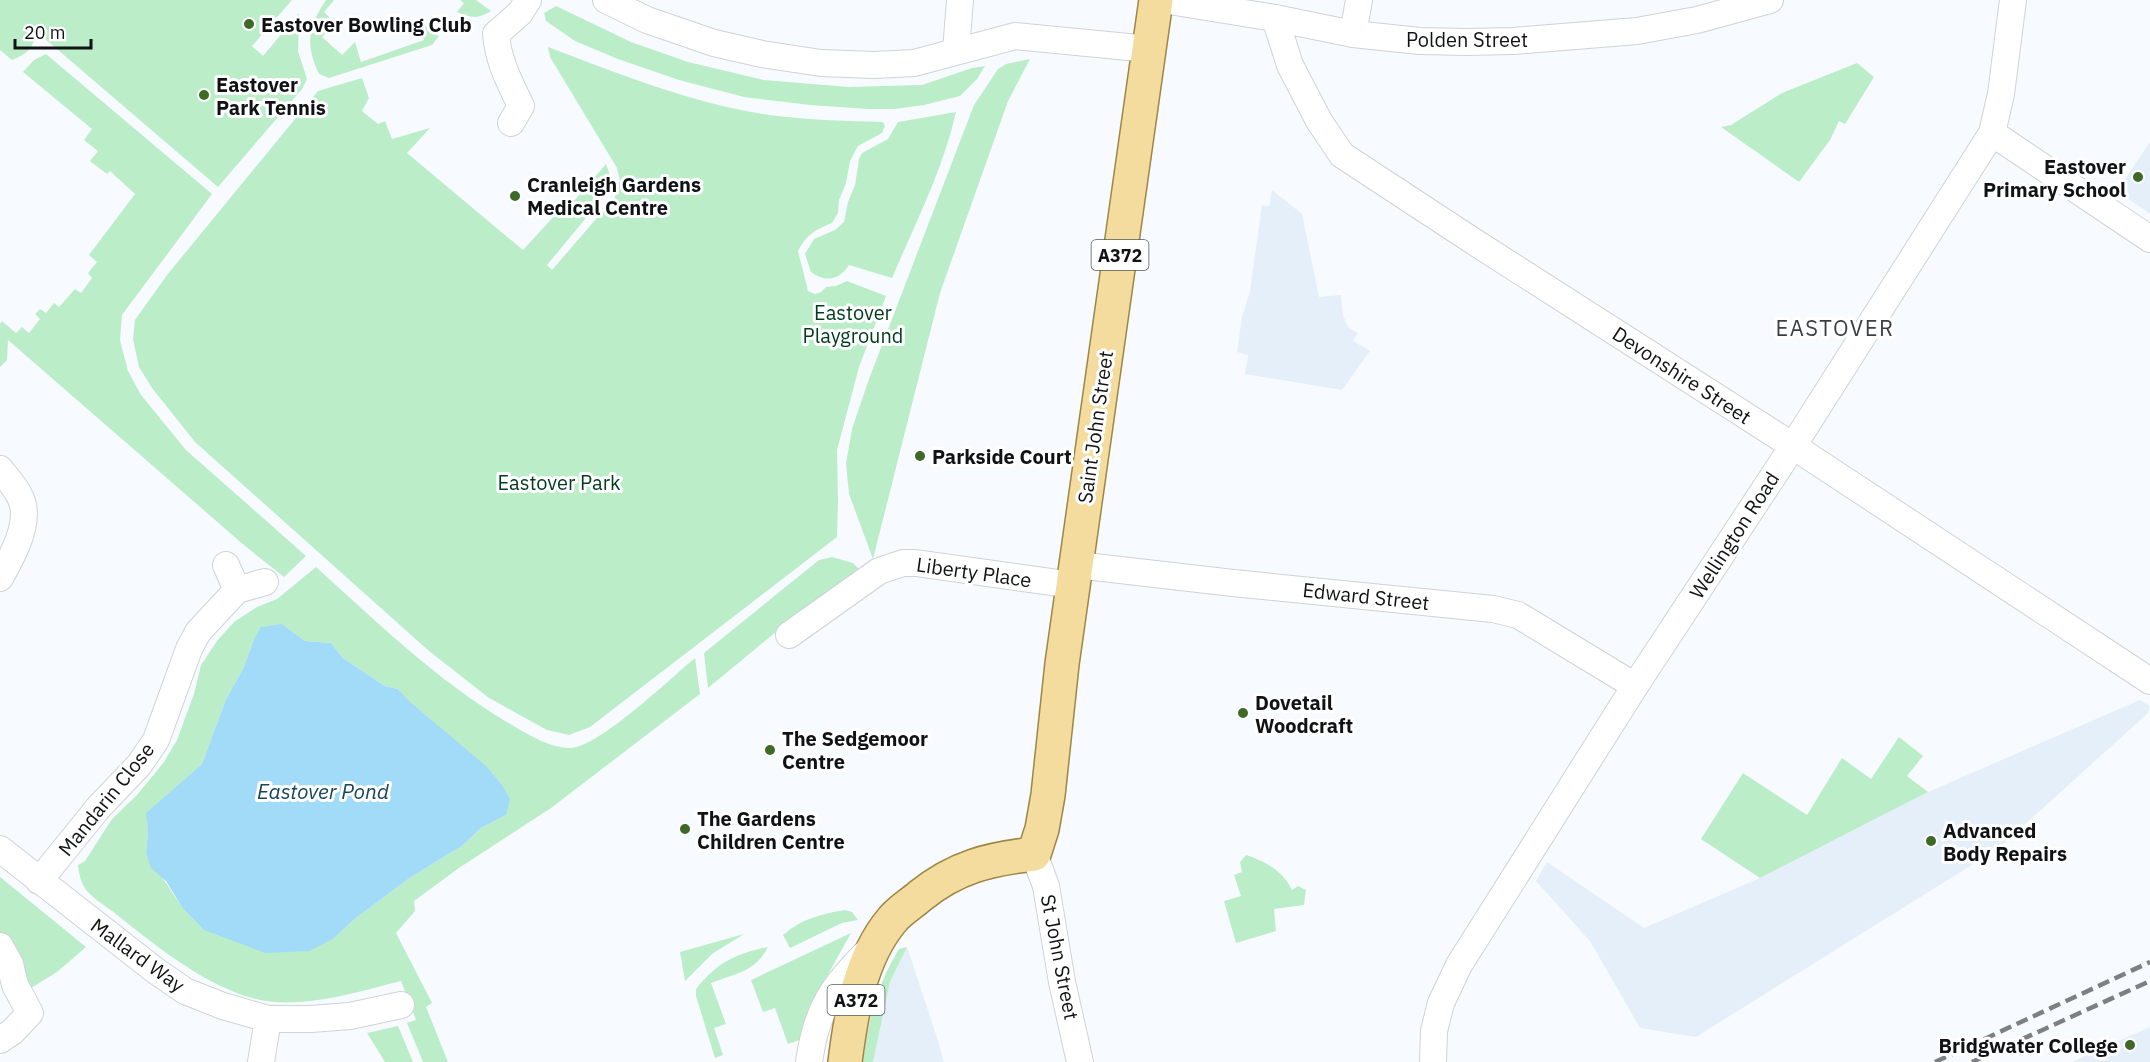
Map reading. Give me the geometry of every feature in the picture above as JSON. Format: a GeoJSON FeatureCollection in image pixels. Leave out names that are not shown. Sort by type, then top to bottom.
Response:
{"type":"FeatureCollection","features":[{"type":"Feature","properties":{"kind":"main road","name":"Saint John Street"},"geometry":{"type":"LineString","coordinates":[[1034,854],[1048,795],[1060,675],[1156,0]]}},
{"type":"Feature","properties":{"kind":"main road","name":"A372"},"geometry":{"type":"LineString","coordinates":[[845,1062],[855,1003],[865,969],[877,942],[892,919],[932,887],[954,873],[981,862],[1034,854]]}},
{"type":"Feature","properties":{"kind":"street"},"geometry":{"type":"LineString","coordinates":[[511,123],[521,106],[497,50],[496,34],[520,13],[528,0]]}},
{"type":"Feature","properties":{"kind":"street"},"geometry":{"type":"LineString","coordinates":[[606,0],[647,20],[714,43],[762,54],[821,63],[874,65],[914,63],[1015,36],[1149,49]]}},
{"type":"Feature","properties":{"kind":"street"},"geometry":{"type":"LineString","coordinates":[[956,51],[960,0]]}},
{"type":"Feature","properties":{"kind":"street","name":"Polden Street"},"geometry":{"type":"LineString","coordinates":[[1163,0],[1275,18],[1353,34],[1420,41],[1467,42],[1636,30],[1697,20],[1770,0]]}},
{"type":"Feature","properties":{"kind":"street"},"geometry":{"type":"LineString","coordinates":[[1353,34],[1359,0]]}},
{"type":"Feature","properties":{"kind":"street","name":"Wellington Road"},"geometry":{"type":"LineString","coordinates":[[1433,1062],[1434,1030],[1441,1003],[1459,965],[1635,686],[1793,446],[1992,134],[2001,94],[2013,0]]}},
{"type":"Feature","properties":{"kind":"street","name":"Devonshire Street"},"geometry":{"type":"LineString","coordinates":[[1275,18],[1290,65],[1329,137],[1342,155],[1793,446],[2150,681]]}},
{"type":"Feature","properties":{"kind":"street"},"geometry":{"type":"LineString","coordinates":[[1992,134],[2150,239]]}},
{"type":"Feature","properties":{"kind":"street"},"geometry":{"type":"LineString","coordinates":[[0,469],[14,487],[23,506],[22,525],[12,555],[0,578]]}},
{"type":"Feature","properties":{"kind":"street","name":"Liberty Place"},"geometry":{"type":"LineString","coordinates":[[789,635],[874,574],[903,563],[1075,575]]}},
{"type":"Feature","properties":{"kind":"street"},"geometry":{"type":"LineString","coordinates":[[226,565],[237,590],[265,582]]}},
{"type":"Feature","properties":{"kind":"street","name":"Edward Street"},"geometry":{"type":"LineString","coordinates":[[1075,575],[1245,584],[1493,609],[1526,619],[1635,686]]}},
{"type":"Feature","properties":{"kind":"street","name":"Mandarin Close"},"geometry":{"type":"LineString","coordinates":[[39,881],[99,808],[139,765],[156,740],[189,649],[198,632],[237,590]]}},
{"type":"Feature","properties":{"kind":"street","name":"Mallard Way"},"geometry":{"type":"LineString","coordinates":[[0,849],[156,971],[185,991],[223,1006],[268,1019],[311,1020],[340,1017],[401,1005]]}},
{"type":"Feature","properties":{"kind":"street","name":"St John Street"},"geometry":{"type":"LineString","coordinates":[[1034,854],[1046,886],[1062,982],[1081,1058]]}},
{"type":"Feature","properties":{"kind":"street"},"geometry":{"type":"LineString","coordinates":[[809,1062],[816,1027],[826,1000],[849,969],[877,942]]}},
{"type":"Feature","properties":{"kind":"street"},"geometry":{"type":"LineString","coordinates":[[0,946],[10,964],[15,985],[30,1013],[12,1032],[0,1040]]}},
{"type":"Feature","properties":{"kind":"street"},"geometry":{"type":"LineString","coordinates":[[261,1062],[268,1019]]}},
{"type":"Feature","properties":{"kind":"street"},"geometry":{"type":"LineString","coordinates":[[0,1053],[5,1062]]}},
{"type":"Feature","properties":{"kind":"shaded area","name":"Eastover Primary School"},"geometry":{"type":"Polygon","coordinates":[[[2150,142],[2150,214],[2117,191],[2150,142]]]}},
{"type":"Feature","properties":{"kind":"shaded area"},"geometry":{"type":"Polygon","coordinates":[[[1272,190],[1302,214],[1319,297],[1341,295],[1343,315],[1348,327],[1358,333],[1353,341],[1370,351],[1342,390],[1245,374],[1248,355],[1237,352],[1242,317],[1250,291],[1262,205],[1269,206],[1272,190]]]}},
{"type":"Feature","properties":{"kind":"shaded area"},"geometry":{"type":"Polygon","coordinates":[[[2140,700],[2150,706],[2148,713],[1999,848],[1696,1037],[1640,1028],[1590,941],[1536,881],[1547,862],[1644,928],[1760,878],[1928,792],[2140,700]]]}},
{"type":"Feature","properties":{"kind":"shaded area"},"geometry":{"type":"Polygon","coordinates":[[[907,947],[944,1062],[873,1062],[890,982],[907,947]]]}},
{"type":"Feature","properties":{"kind":"shaded area","name":"Bridgwater College"},"geometry":{"type":"Polygon","coordinates":[[[2150,1027],[2150,1062],[2072,1062],[2150,1027]]]}},
{"type":"Feature","properties":{"kind":"green space","name":"Eastover Park Tennis"},"geometry":{"type":"Polygon","coordinates":[[[0,0],[292,0],[252,46],[263,56],[299,13],[298,51],[307,79],[302,89],[218,187],[37,32],[29,50],[12,60],[0,50],[0,0]]]}},
{"type":"Feature","properties":{"kind":"green space"},"geometry":{"type":"Polygon","coordinates":[[[326,0],[334,0],[324,12],[335,23],[322,37],[342,55],[355,42],[361,62],[424,40],[420,22],[439,36],[432,45],[329,78],[319,74],[310,45],[312,27],[326,0]]]}},
{"type":"Feature","properties":{"kind":"green space"},"geometry":{"type":"Polygon","coordinates":[[[460,0],[476,0],[491,11],[478,16],[462,14],[457,12],[464,3],[460,0]]]}},
{"type":"Feature","properties":{"kind":"green space"},"geometry":{"type":"Polygon","coordinates":[[[556,6],[631,42],[688,62],[764,80],[849,87],[922,85],[972,68],[985,66],[977,79],[960,96],[924,105],[894,109],[810,105],[744,97],[679,80],[575,41],[546,21],[544,13],[556,6]]]}},
{"type":"Feature","properties":{"kind":"green space","name":"Eastover Park"},"geometry":{"type":"Polygon","coordinates":[[[548,47],[661,88],[718,105],[777,116],[883,122],[885,126],[882,133],[858,146],[850,161],[846,183],[839,200],[838,213],[832,223],[812,233],[798,251],[808,291],[815,294],[826,287],[847,281],[886,296],[859,367],[837,450],[837,537],[590,727],[569,735],[547,730],[489,698],[429,651],[195,442],[152,388],[139,367],[133,339],[135,320],[167,275],[318,91],[362,78],[369,98],[362,111],[378,124],[385,121],[392,139],[430,128],[407,153],[523,250],[557,213],[561,216],[606,164],[612,181],[610,189],[547,265],[552,270],[615,197],[620,181],[617,168],[550,57],[548,47]]]}},
{"type":"Feature","properties":{"kind":"green space"},"geometry":{"type":"Polygon","coordinates":[[[46,54],[212,194],[122,315],[120,340],[128,371],[141,395],[186,450],[306,556],[284,577],[245,546],[8,340],[7,360],[0,367],[0,324],[2,321],[16,333],[22,327],[29,333],[40,319],[35,314],[40,309],[46,313],[54,303],[59,307],[75,289],[81,293],[92,278],[88,273],[97,262],[89,255],[135,194],[110,171],[107,174],[90,161],[98,151],[84,140],[92,129],[23,72],[34,60],[46,54]]]}},
{"type":"Feature","properties":{"kind":"green space"},"geometry":{"type":"Polygon","coordinates":[[[1030,59],[1008,101],[940,293],[873,559],[849,494],[846,463],[852,429],[974,105],[998,69],[1006,64],[1030,59]]]}},
{"type":"Feature","properties":{"kind":"green space"},"geometry":{"type":"Polygon","coordinates":[[[1857,63],[1874,77],[1845,124],[1839,121],[1830,140],[1799,182],[1721,127],[1731,125],[1782,93],[1857,63]]]}},
{"type":"Feature","properties":{"kind":"green space"},"geometry":{"type":"Polygon","coordinates":[[[956,112],[936,176],[892,278],[849,265],[837,277],[827,279],[811,272],[805,254],[814,239],[835,230],[844,222],[862,153],[888,139],[898,122],[956,112]]]}},
{"type":"Feature","properties":{"kind":"green space"},"geometry":{"type":"Polygon","coordinates":[[[832,557],[853,563],[860,570],[800,612],[708,688],[704,653],[819,560],[832,557]]]}},
{"type":"Feature","properties":{"kind":"green space"},"geometry":{"type":"Polygon","coordinates":[[[316,567],[411,652],[462,692],[528,734],[548,744],[570,748],[598,737],[616,725],[695,658],[700,694],[551,808],[459,868],[414,901],[415,911],[396,933],[432,1003],[426,1007],[448,1062],[423,1062],[407,1023],[416,1020],[401,981],[307,1001],[275,1002],[254,999],[212,982],[170,956],[94,897],[82,882],[78,865],[85,861],[112,819],[137,795],[164,762],[177,740],[194,694],[201,665],[217,641],[234,622],[257,607],[277,599],[316,567]],[[282,624],[254,639],[243,669],[226,699],[202,764],[147,813],[146,853],[182,907],[333,939],[356,918],[411,877],[462,846],[481,828],[506,815],[398,689],[385,686],[343,658],[331,643],[305,641],[282,624]]]}},
{"type":"Feature","properties":{"kind":"green space"},"geometry":{"type":"Polygon","coordinates":[[[1899,737],[1923,756],[1907,776],[1928,792],[1760,878],[1701,839],[1743,773],[1807,815],[1842,758],[1871,779],[1899,737]]]}},
{"type":"Feature","properties":{"kind":"green space"},"geometry":{"type":"Polygon","coordinates":[[[1246,855],[1273,868],[1284,877],[1292,890],[1298,886],[1306,890],[1304,905],[1274,909],[1276,931],[1236,943],[1224,901],[1241,896],[1234,875],[1242,872],[1240,862],[1246,855]]]}},
{"type":"Feature","properties":{"kind":"green space"},"geometry":{"type":"Polygon","coordinates":[[[0,877],[86,947],[57,972],[31,988],[0,933],[0,877]]]}},
{"type":"Feature","properties":{"kind":"green space"},"geometry":{"type":"Polygon","coordinates":[[[845,910],[852,912],[858,920],[842,923],[790,948],[783,935],[812,918],[845,910]]]}},
{"type":"Feature","properties":{"kind":"green space"},"geometry":{"type":"Polygon","coordinates":[[[851,933],[821,987],[799,1040],[788,1044],[775,1008],[763,1012],[751,980],[851,933]]]}},
{"type":"Feature","properties":{"kind":"green space"},"geometry":{"type":"Polygon","coordinates":[[[744,934],[712,954],[685,981],[680,952],[744,934]]]}},
{"type":"Feature","properties":{"kind":"green space"},"geometry":{"type":"Polygon","coordinates":[[[768,947],[751,967],[711,983],[726,1024],[714,1028],[723,1055],[715,1058],[696,996],[696,989],[712,972],[728,960],[768,947]]]}},
{"type":"Feature","properties":{"kind":"green space"},"geometry":{"type":"Polygon","coordinates":[[[907,947],[890,982],[873,1062],[863,1062],[879,990],[899,949],[907,947]]]}},
{"type":"Feature","properties":{"kind":"green space"},"geometry":{"type":"Polygon","coordinates":[[[398,1026],[413,1062],[385,1062],[367,1033],[398,1026]]]}},
{"type":"Feature","properties":{"kind":"water","name":"Eastover Pond"},"geometry":{"type":"Polygon","coordinates":[[[282,624],[305,641],[331,643],[343,658],[385,686],[398,689],[486,766],[510,799],[506,815],[481,828],[462,846],[411,877],[356,918],[333,939],[309,951],[265,953],[204,930],[182,907],[166,881],[151,868],[146,853],[148,831],[146,813],[202,764],[226,699],[243,669],[254,639],[261,627],[282,624]]]}},
{"type":"Feature","properties":{"kind":"railway"},"geometry":{"type":"LineString","coordinates":[[1935,1062],[2150,962]]}},
{"type":"Feature","properties":{"kind":"railway"},"geometry":{"type":"LineString","coordinates":[[1972,1062],[2150,981]]}},
{"type":"Feature","properties":{"kind":"place","name":"Eastover Bowling Club"},"geometry":{"type":"Point","coordinates":[249,24]}},
{"type":"Feature","properties":{"kind":"place","name":"Eastover Park Tennis"},"geometry":{"type":"Point","coordinates":[204,95]}},
{"type":"Feature","properties":{"kind":"place","name":"Eastover Primary School"},"geometry":{"type":"Point","coordinates":[2138,177]}},
{"type":"Feature","properties":{"kind":"place","name":"Cranleigh Gardens Medical Centre"},"geometry":{"type":"Point","coordinates":[515,196]}},
{"type":"Feature","properties":{"kind":"place","name":"Parkside Court"},"geometry":{"type":"Point","coordinates":[920,456]}},
{"type":"Feature","properties":{"kind":"place","name":"Dovetail Woodcraft"},"geometry":{"type":"Point","coordinates":[1243,713]}},
{"type":"Feature","properties":{"kind":"place","name":"The Sedgemoor Centre"},"geometry":{"type":"Point","coordinates":[770,750]}},
{"type":"Feature","properties":{"kind":"place","name":"The Gardens Children Centre"},"geometry":{"type":"Point","coordinates":[685,829]}},
{"type":"Feature","properties":{"kind":"place","name":"Advanced Body Repairs"},"geometry":{"type":"Point","coordinates":[1931,841]}},
{"type":"Feature","properties":{"kind":"place","name":"Bridgwater College"},"geometry":{"type":"Point","coordinates":[2130,1045]}},
{"type":"Feature","properties":{"kind":"district","name":"EASTOVER"},"geometry":{"type":"Point","coordinates":[1835,327]}},
{"type":"Feature","properties":{"kind":"park label","name":"Eastover Playground"},"geometry":{"type":"Point","coordinates":[853,324]}}]}
